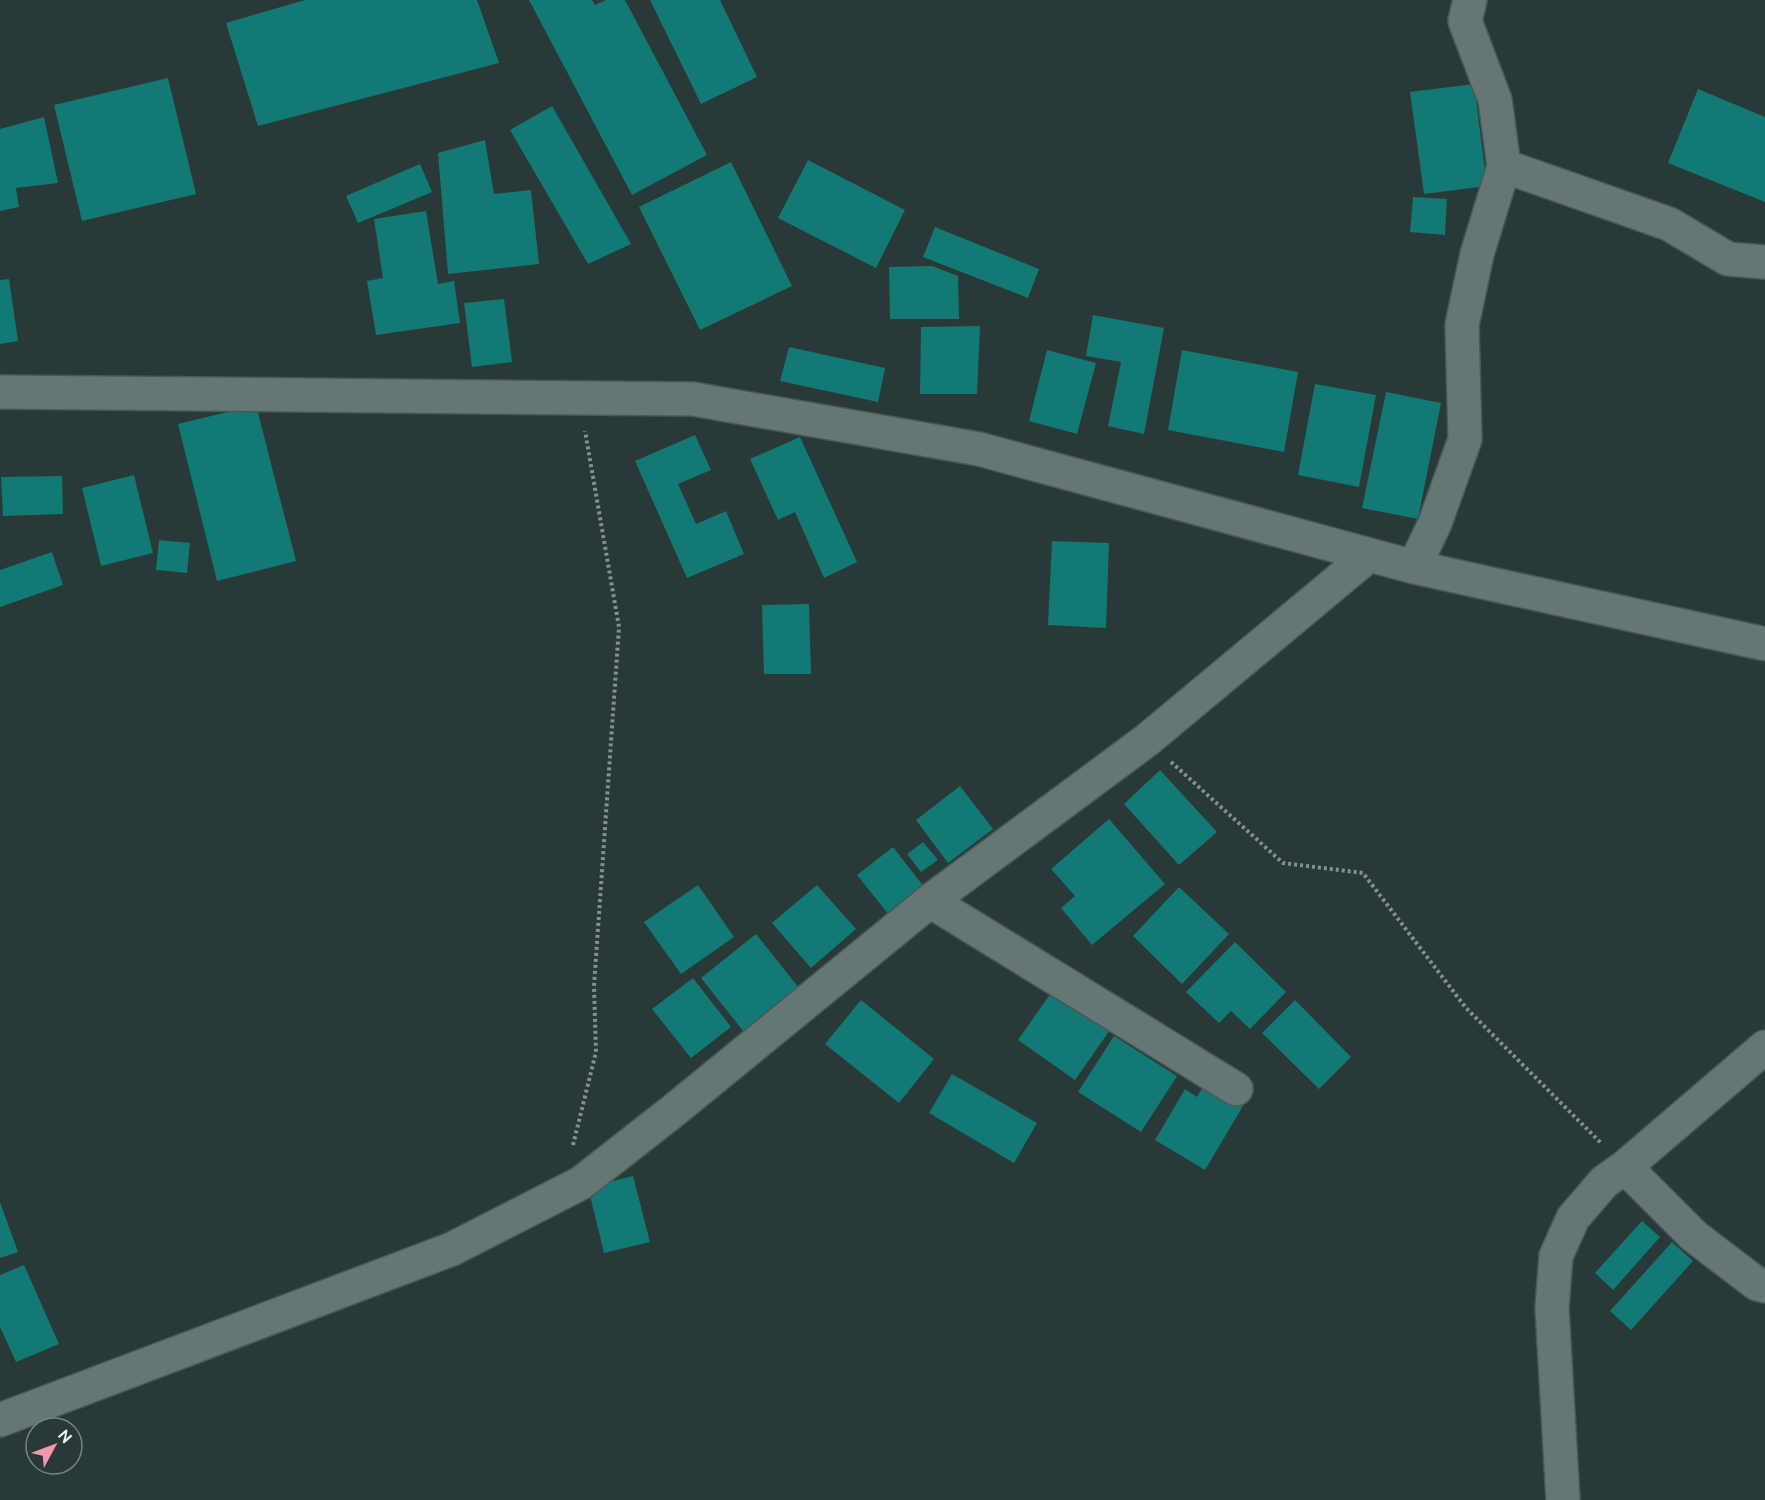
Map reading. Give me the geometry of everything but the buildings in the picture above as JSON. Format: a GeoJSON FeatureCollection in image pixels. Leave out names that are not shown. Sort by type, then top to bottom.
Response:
{"type":"FeatureCollection","features":[{"type":"Feature","properties":{"kind":"street"},"geometry":{"type":"LineString","coordinates":[[1414,567],[1435,523],[1465,439],[1462,325],[1477,254],[1504,166],[1495,100],[1465,21],[1470,0]]}},
{"type":"Feature","properties":{"kind":"street"},"geometry":{"type":"LineString","coordinates":[[1504,166],[1669,224],[1728,259],[1765,262]]}},
{"type":"Feature","properties":{"kind":"street"},"geometry":{"type":"LineString","coordinates":[[0,392],[693,399],[979,449],[1414,567],[1765,644]]}},
{"type":"Feature","properties":{"kind":"street"},"geometry":{"type":"LineString","coordinates":[[0,1420],[452,1249],[580,1182],[673,1111],[930,901],[1147,740],[1369,555]]}},
{"type":"Feature","properties":{"kind":"street"},"geometry":{"type":"LineString","coordinates":[[930,901],[1236,1089]]}},
{"type":"Feature","properties":{"kind":"street"},"geometry":{"type":"LineString","coordinates":[[1563,1500],[1552,1308],[1556,1256],[1573,1218],[1604,1182],[1625,1167],[1765,1047]]}},
{"type":"Feature","properties":{"kind":"street"},"geometry":{"type":"LineString","coordinates":[[1625,1167],[1694,1236],[1757,1284],[1765,1286]]}},
{"type":"Feature","properties":{"kind":"path"},"geometry":{"type":"LineString","coordinates":[[579,398],[619,627],[594,986],[596,1052],[573,1141],[580,1182]]}},
{"type":"Feature","properties":{"kind":"path"},"geometry":{"type":"LineString","coordinates":[[1147,740],[1283,863],[1363,873],[1466,1008],[1625,1167]]}}]}
